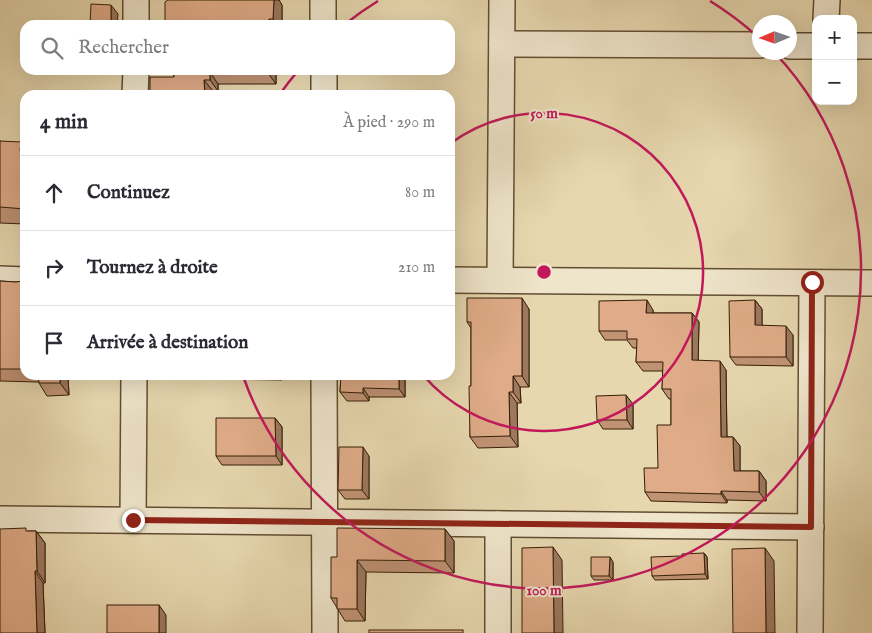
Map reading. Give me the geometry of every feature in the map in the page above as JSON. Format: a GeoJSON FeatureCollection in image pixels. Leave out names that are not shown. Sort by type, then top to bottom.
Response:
{"type":"FeatureCollection","features":[{"type":"Feature","properties":{"kind":"street"},"geometry":{"type":"LineString","coordinates":[[136,0],[136,20]]}},
{"type":"Feature","properties":{"kind":"street"},"geometry":{"type":"LineString","coordinates":[[323,0],[323,20]]}},
{"type":"Feature","properties":{"kind":"street"},"geometry":{"type":"LineString","coordinates":[[500,280],[502,0]]}},
{"type":"Feature","properties":{"kind":"street"},"geometry":{"type":"LineString","coordinates":[[826,15],[827,0]]}},
{"type":"Feature","properties":{"kind":"street"},"geometry":{"type":"LineString","coordinates":[[502,44],[752,45]]}},
{"type":"Feature","properties":{"kind":"street"},"geometry":{"type":"LineString","coordinates":[[797,46],[812,46]]}},
{"type":"Feature","properties":{"kind":"street"},"geometry":{"type":"LineString","coordinates":[[857,46],[872,46]]}},
{"type":"Feature","properties":{"kind":"street"},"geometry":{"type":"LineString","coordinates":[[135,90],[136,75]]}},
{"type":"Feature","properties":{"kind":"street"},"geometry":{"type":"LineString","coordinates":[[324,75],[324,90]]}},
{"type":"Feature","properties":{"kind":"street"},"geometry":{"type":"LineString","coordinates":[[0,280],[20,280]]}},
{"type":"Feature","properties":{"kind":"street"},"geometry":{"type":"LineString","coordinates":[[455,280],[872,283]]}},
{"type":"Feature","properties":{"kind":"street"},"geometry":{"type":"LineString","coordinates":[[810,633],[812,282]]}},
{"type":"Feature","properties":{"kind":"street"},"geometry":{"type":"LineString","coordinates":[[133,520],[134,380]]}},
{"type":"Feature","properties":{"kind":"street"},"geometry":{"type":"LineString","coordinates":[[324,380],[325,633]]}},
{"type":"Feature","properties":{"kind":"street"},"geometry":{"type":"LineString","coordinates":[[0,518],[811,527]]}},
{"type":"Feature","properties":{"kind":"street"},"geometry":{"type":"LineString","coordinates":[[498,524],[498,633]]}},
{"type":"Feature","properties":{"kind":"building"},"geometry":{"type":"Polygon","coordinates":[[[168,0],[274,0],[273,19],[165,20],[165,2],[168,0]]]}},
{"type":"Feature","properties":{"kind":"building"},"geometry":{"type":"Polygon","coordinates":[[[91,4],[111,5],[111,20],[90,20],[91,4]]]}},
{"type":"Feature","properties":{"kind":"building"},"geometry":{"type":"Polygon","coordinates":[[[174,75],[210,75],[210,80],[204,80],[205,90],[150,90],[150,77],[174,77],[174,75]]]}},
{"type":"Feature","properties":{"kind":"building"},"geometry":{"type":"Polygon","coordinates":[[[0,141],[20,142],[20,209],[0,207],[0,141]]]}},
{"type":"Feature","properties":{"kind":"building"},"geometry":{"type":"Polygon","coordinates":[[[0,281],[20,281],[20,369],[0,369],[0,281]]]}},
{"type":"Feature","properties":{"kind":"building"},"geometry":{"type":"Polygon","coordinates":[[[467,298],[522,298],[522,376],[513,376],[513,392],[509,392],[510,436],[470,437],[471,322],[467,322],[467,298]]]}},
{"type":"Feature","properties":{"kind":"building"},"geometry":{"type":"Polygon","coordinates":[[[647,300],[646,313],[692,313],[692,360],[720,361],[721,437],[733,437],[734,471],[759,471],[759,492],[721,491],[721,494],[645,492],[644,468],[658,468],[657,425],[671,425],[671,389],[662,389],[663,362],[636,362],[637,339],[627,339],[627,331],[599,331],[599,301],[647,300]]]}},
{"type":"Feature","properties":{"kind":"building"},"geometry":{"type":"Polygon","coordinates":[[[755,300],[755,325],[786,326],[786,357],[730,357],[729,301],[755,300]]]}},
{"type":"Feature","properties":{"kind":"building"},"geometry":{"type":"Polygon","coordinates":[[[39,380],[60,380],[60,383],[39,383],[39,380]]]}},
{"type":"Feature","properties":{"kind":"building"},"geometry":{"type":"Polygon","coordinates":[[[341,380],[399,380],[399,389],[363,388],[363,393],[340,392],[341,380]]]}},
{"type":"Feature","properties":{"kind":"building"},"geometry":{"type":"Polygon","coordinates":[[[626,395],[627,420],[597,420],[596,396],[626,395]]]}},
{"type":"Feature","properties":{"kind":"building"},"geometry":{"type":"Polygon","coordinates":[[[216,418],[275,418],[276,456],[216,456],[216,418]]]}},
{"type":"Feature","properties":{"kind":"building"},"geometry":{"type":"Polygon","coordinates":[[[339,447],[363,447],[362,490],[338,490],[339,447]]]}},
{"type":"Feature","properties":{"kind":"building"},"geometry":{"type":"Polygon","coordinates":[[[26,528],[26,531],[36,531],[37,633],[0,633],[0,529],[26,528]]]}},
{"type":"Feature","properties":{"kind":"building"},"geometry":{"type":"Polygon","coordinates":[[[337,528],[445,529],[445,561],[357,560],[357,609],[337,609],[337,598],[331,598],[331,557],[337,557],[337,528]]]}},
{"type":"Feature","properties":{"kind":"building"},"geometry":{"type":"Polygon","coordinates":[[[553,547],[554,633],[522,633],[522,548],[553,547]]]}},
{"type":"Feature","properties":{"kind":"building"},"geometry":{"type":"Polygon","coordinates":[[[765,548],[766,633],[733,633],[732,549],[765,548]]]}},
{"type":"Feature","properties":{"kind":"building"},"geometry":{"type":"Polygon","coordinates":[[[704,553],[705,574],[652,576],[651,557],[704,553]]]}},
{"type":"Feature","properties":{"kind":"building"},"geometry":{"type":"Polygon","coordinates":[[[591,557],[610,557],[609,576],[591,576],[591,557]]]}},
{"type":"Feature","properties":{"kind":"building"},"geometry":{"type":"Polygon","coordinates":[[[107,605],[159,605],[159,633],[107,633],[107,605]]]}},
{"type":"Feature","properties":{"kind":"building"},"geometry":{"type":"Polygon","coordinates":[[[369,630],[463,630],[463,633],[369,633],[369,630]]]}},
{"type":"Feature","properties":{"kind":"route"},"geometry":{"type":"LineString","coordinates":[[133,520],[811,527],[812,282]]}}]}
